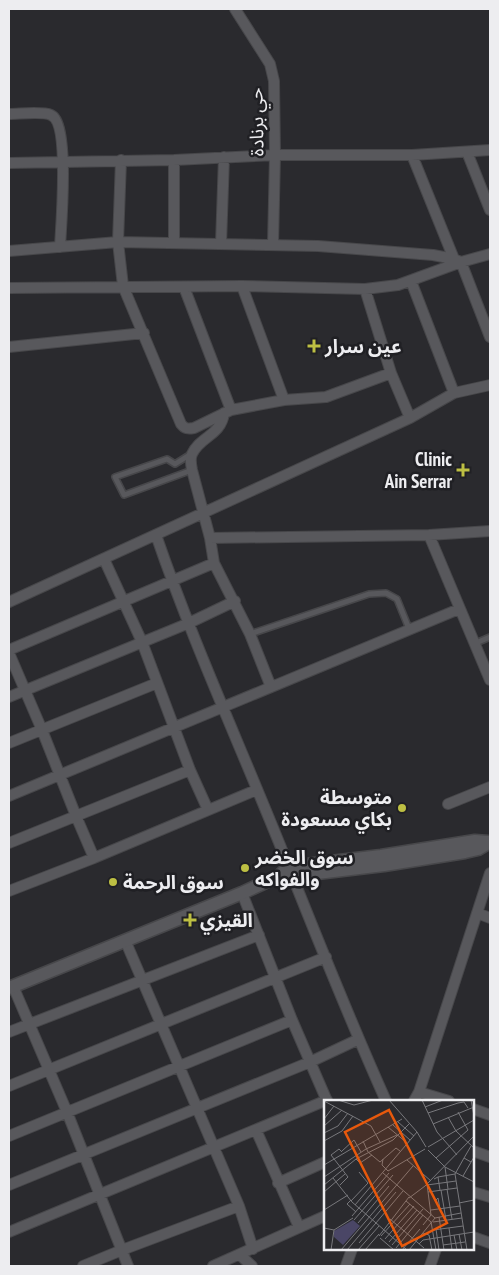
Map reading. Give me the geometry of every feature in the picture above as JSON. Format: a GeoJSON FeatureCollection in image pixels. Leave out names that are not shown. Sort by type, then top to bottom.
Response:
{"type":"FeatureCollection","features":[{"type":"Feature","properties":{"kind":"street","name":"حي برنادة"},"geometry":{"type":"LineString","coordinates":[[235,9],[270,64],[274,81],[273,245]]}},
{"type":"Feature","properties":{"kind":"street"},"geometry":{"type":"LineString","coordinates":[[9,114],[44,113],[52,115],[58,120],[63,162],[60,247]]}},
{"type":"Feature","properties":{"kind":"street"},"geometry":{"type":"LineString","coordinates":[[9,163],[174,160],[275,155],[412,155],[490,150]]}},
{"type":"Feature","properties":{"kind":"street"},"geometry":{"type":"LineString","coordinates":[[467,152],[490,210]]}},
{"type":"Feature","properties":{"kind":"street"},"geometry":{"type":"LineString","coordinates":[[412,155],[490,337]]}},
{"type":"Feature","properties":{"kind":"street"},"geometry":{"type":"LineString","coordinates":[[222,244],[224,157]]}},
{"type":"Feature","properties":{"kind":"street"},"geometry":{"type":"LineString","coordinates":[[121,160],[118,242],[123,286],[181,424],[188,429],[194,428],[227,411],[284,400],[326,397],[391,373]]}},
{"type":"Feature","properties":{"kind":"street"},"geometry":{"type":"LineString","coordinates":[[174,160],[174,243]]}},
{"type":"Feature","properties":{"kind":"street"},"geometry":{"type":"LineString","coordinates":[[9,251],[118,242],[318,246],[433,255],[457,261]]}},
{"type":"Feature","properties":{"kind":"street"},"geometry":{"type":"LineString","coordinates":[[9,288],[242,286],[365,289],[398,285],[457,261],[490,254]]}},
{"type":"Feature","properties":{"kind":"street"},"geometry":{"type":"LineString","coordinates":[[411,281],[454,393]]}},
{"type":"Feature","properties":{"kind":"street"},"geometry":{"type":"LineString","coordinates":[[242,286],[284,400]]}},
{"type":"Feature","properties":{"kind":"street"},"geometry":{"type":"LineString","coordinates":[[184,287],[227,411],[220,426],[192,453],[192,470],[204,512],[214,563],[235,601],[271,687]]}},
{"type":"Feature","properties":{"kind":"street"},"geometry":{"type":"LineString","coordinates":[[365,289],[391,373],[410,418]]}},
{"type":"Feature","properties":{"kind":"street"},"geometry":{"type":"LineString","coordinates":[[9,347],[144,333]]}},
{"type":"Feature","properties":{"kind":"street"},"geometry":{"type":"LineString","coordinates":[[9,602],[410,418],[454,393],[490,385]]}},
{"type":"Feature","properties":{"kind":"street"},"geometry":{"type":"LineString","coordinates":[[210,538],[490,531]]}},
{"type":"Feature","properties":{"kind":"street"},"geometry":{"type":"LineString","coordinates":[[429,534],[490,680]]}},
{"type":"Feature","properties":{"kind":"street"},"geometry":{"type":"LineString","coordinates":[[156,536],[188,623],[256,790],[287,873],[326,957],[386,1100]]}},
{"type":"Feature","properties":{"kind":"street"},"geometry":{"type":"LineString","coordinates":[[104,559],[142,642],[190,770],[208,810]]}},
{"type":"Feature","properties":{"kind":"street"},"geometry":{"type":"LineString","coordinates":[[94,858],[9,651],[214,563]]}},
{"type":"Feature","properties":{"kind":"street"},"geometry":{"type":"LineString","coordinates":[[9,697],[188,623],[235,601]]}},
{"type":"Feature","properties":{"kind":"street"},"geometry":{"type":"LineString","coordinates":[[9,796],[410,631],[459,609]]}},
{"type":"Feature","properties":{"kind":"street"},"geometry":{"type":"LineString","coordinates":[[9,743],[157,683]]}},
{"type":"Feature","properties":{"kind":"street"},"geometry":{"type":"LineString","coordinates":[[9,843],[190,770]]}},
{"type":"Feature","properties":{"kind":"street"},"geometry":{"type":"LineString","coordinates":[[448,804],[490,787]]}},
{"type":"Feature","properties":{"kind":"street"},"geometry":{"type":"LineString","coordinates":[[9,890],[94,858],[256,790]]}},
{"type":"Feature","properties":{"kind":"street"},"geometry":{"type":"LineString","coordinates":[[128,1266],[67,1112],[30,1024],[11,987],[287,873],[384,865],[465,852],[478,849],[489,842]]}},
{"type":"Feature","properties":{"kind":"street"},"geometry":{"type":"LineString","coordinates":[[442,1100],[416,1096],[490,873]]}},
{"type":"Feature","properties":{"kind":"street"},"geometry":{"type":"LineString","coordinates":[[242,892],[292,1020],[327,1100]]}},
{"type":"Feature","properties":{"kind":"street"},"geometry":{"type":"LineString","coordinates":[[477,913],[490,918]]}},
{"type":"Feature","properties":{"kind":"street"},"geometry":{"type":"LineString","coordinates":[[9,1032],[259,935]]}},
{"type":"Feature","properties":{"kind":"street"},"geometry":{"type":"LineString","coordinates":[[126,940],[238,1206],[253,1249]]}},
{"type":"Feature","properties":{"kind":"street"},"geometry":{"type":"LineString","coordinates":[[9,1086],[326,957]]}},
{"type":"Feature","properties":{"kind":"street"},"geometry":{"type":"LineString","coordinates":[[9,1136],[292,1020]]}},
{"type":"Feature","properties":{"kind":"street"},"geometry":{"type":"LineString","coordinates":[[9,1185],[310,1062],[359,1039]]}},
{"type":"Feature","properties":{"kind":"street"},"geometry":{"type":"LineString","coordinates":[[9,1232],[324,1102]]}},
{"type":"Feature","properties":{"kind":"street"},"geometry":{"type":"LineString","coordinates":[[474,1109],[490,1115]]}},
{"type":"Feature","properties":{"kind":"street"},"geometry":{"type":"LineString","coordinates":[[256,1130],[298,1227]]}},
{"type":"Feature","properties":{"kind":"street"},"geometry":{"type":"LineString","coordinates":[[474,1151],[490,1157]]}},
{"type":"Feature","properties":{"kind":"street"},"geometry":{"type":"LineString","coordinates":[[278,1183],[324,1162]]}},
{"type":"Feature","properties":{"kind":"street"},"geometry":{"type":"LineString","coordinates":[[474,1192],[490,1197]]}},
{"type":"Feature","properties":{"kind":"street"},"geometry":{"type":"LineString","coordinates":[[83,1266],[238,1206]]}},
{"type":"Feature","properties":{"kind":"street"},"geometry":{"type":"LineString","coordinates":[[213,1266],[233,1260],[298,1227],[324,1216]]}},
{"type":"Feature","properties":{"kind":"street"},"geometry":{"type":"LineString","coordinates":[[474,1237],[490,1243]]}},
{"type":"Feature","properties":{"kind":"street"},"geometry":{"type":"LineString","coordinates":[[346,1266],[352,1250]]}},
{"type":"Feature","properties":{"kind":"street"},"geometry":{"type":"LineString","coordinates":[[430,1266],[436,1250]]}},
{"type":"Feature","properties":{"kind":"street"},"geometry":{"type":"LineString","coordinates":[[233,1260],[252,1266]]}},
{"type":"Feature","properties":{"kind":"lane"},"geometry":{"type":"LineString","coordinates":[[192,453],[175,464],[167,459],[115,477],[124,495],[192,470]]}},
{"type":"Feature","properties":{"kind":"lane"},"geometry":{"type":"LineString","coordinates":[[250,634],[368,594],[386,593],[397,599],[410,631]]}},
{"type":"Feature","properties":{"kind":"lane"},"geometry":{"type":"LineString","coordinates":[[476,643],[490,637]]}},
{"type":"Feature","properties":{"kind":"place","name":"عين سرار"},"geometry":{"type":"Point","coordinates":[314,346]}},
{"type":"Feature","properties":{"kind":"place","name":"Clinic Ain Serrar"},"geometry":{"type":"Point","coordinates":[463,470]}},
{"type":"Feature","properties":{"kind":"place","name":"متوسطة بكاي مسعودة"},"geometry":{"type":"Point","coordinates":[402,808]}},
{"type":"Feature","properties":{"kind":"place","name":"سوق الخضر والفواكه"},"geometry":{"type":"Point","coordinates":[245,868]}},
{"type":"Feature","properties":{"kind":"place","name":"سوق الرحمة"},"geometry":{"type":"Point","coordinates":[113,882]}},
{"type":"Feature","properties":{"kind":"place","name":"القيزي"},"geometry":{"type":"Point","coordinates":[190,920]}}]}
